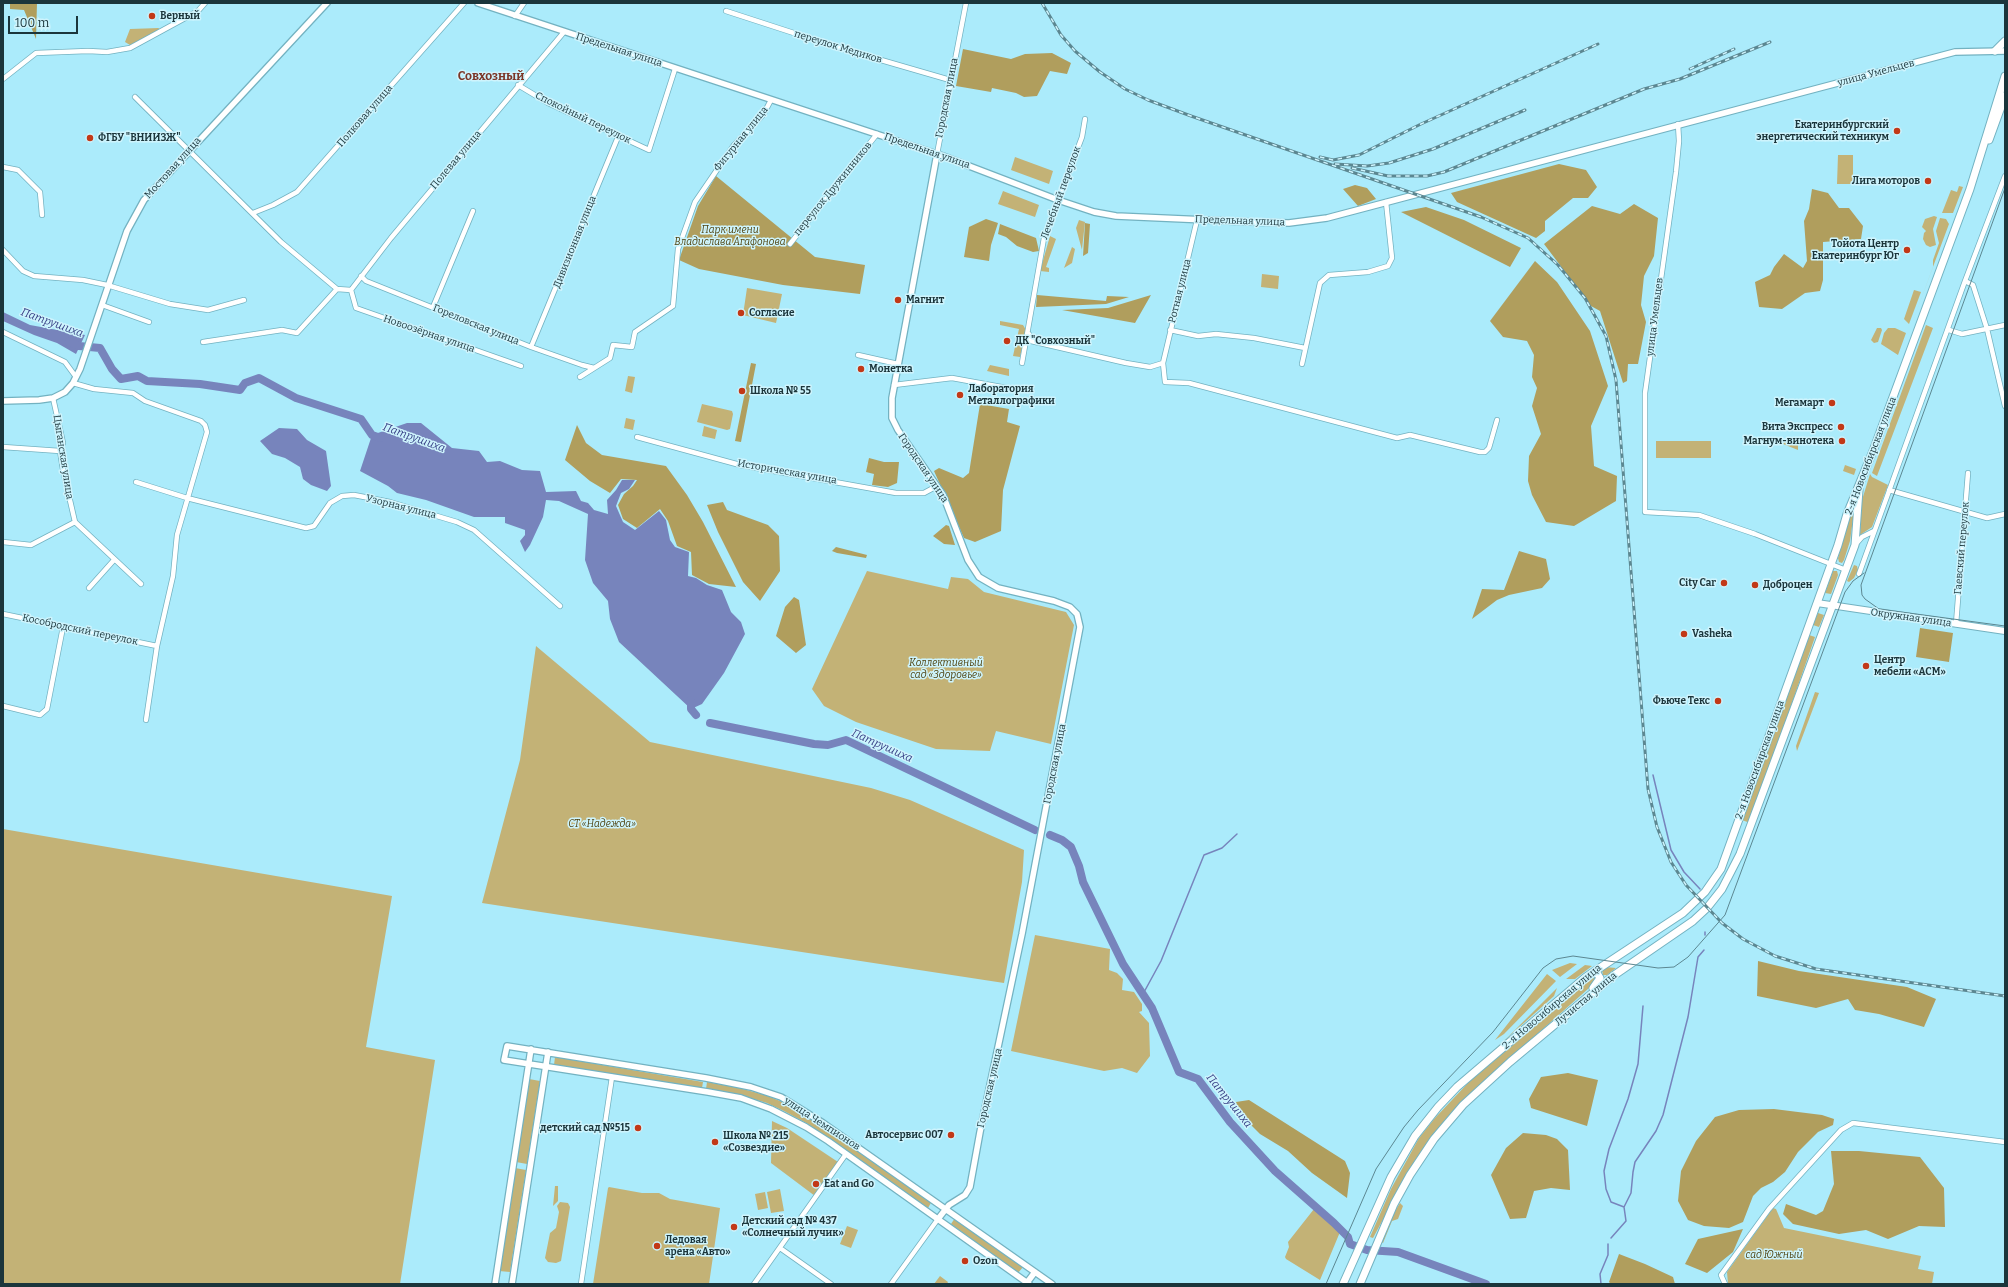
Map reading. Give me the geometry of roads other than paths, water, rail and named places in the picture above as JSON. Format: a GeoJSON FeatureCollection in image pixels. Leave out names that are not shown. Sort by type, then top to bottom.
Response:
{"type":"FeatureCollection","features":[{"type":"Feature","properties":{"kind":"main road"},"geometry":{"type":"LineString","coordinates":[[1995,51],[2005,41]]}},
{"type":"Feature","properties":{"kind":"main road","name":"2-я Новосибирская улица"},"geometry":{"type":"LineString","coordinates":[[1979,162],[2005,76]]}},
{"type":"Feature","properties":{"kind":"main road","name":"2-я Новосибирская улица"},"geometry":{"type":"LineString","coordinates":[[1343,1284],[1391,1177],[1430,1116],[1457,1087],[1590,974],[1683,913],[1706,892],[1714,881],[1724,861],[1831,564],[1849,509],[1859,488],[1979,162],[2005,96]]}},
{"type":"Feature","properties":{"kind":"main road","name":"Лучистая улица"},"geometry":{"type":"LineString","coordinates":[[1360,1284],[1381,1234],[1410,1175],[1443,1126],[1474,1093],[1575,1007],[1625,966],[1690,924],[1707,908],[1719,893],[1740,854],[1855,545],[1859,488]]}},
{"type":"Feature","properties":{"kind":"main road","name":"Окружная улица"},"geometry":{"type":"LineString","coordinates":[[1817,603],[2005,631]]}},
{"type":"Feature","properties":{"kind":"main road"},"geometry":{"type":"LineString","coordinates":[[1575,1007],[1600,979],[1600,975],[1597,973],[1590,974]]}},
{"type":"Feature","properties":{"kind":"street"},"geometry":{"type":"LineString","coordinates":[[3,79],[36,53],[82,51],[107,52],[130,48],[198,11],[205,3]]}},
{"type":"Feature","properties":{"kind":"street","name":"Мостовая улица"},"geometry":{"type":"LineString","coordinates":[[75,380],[92,335],[107,285],[132,218],[144,200],[327,3]]}},
{"type":"Feature","properties":{"kind":"street","name":"Полковая улица"},"geometry":{"type":"LineString","coordinates":[[253,213],[273,205],[297,192],[464,3]]}},
{"type":"Feature","properties":{"kind":"street","name":"Предельная улица"},"geometry":{"type":"LineString","coordinates":[[478,3],[937,154],[1058,200],[1110,215],[1197,220],[1282,223],[1307,222],[1386,202]]}},
{"type":"Feature","properties":{"kind":"street"},"geometry":{"type":"LineString","coordinates":[[515,16],[524,3]]}},
{"type":"Feature","properties":{"kind":"street","name":"Городская улица"},"geometry":{"type":"LineString","coordinates":[[938,1219],[946,1208],[965,1195],[970,1187],[980,1132],[1019,950],[1080,632],[1079,618],[1074,610],[1063,604],[998,588],[979,577],[968,560],[947,504],[937,486],[898,430],[892,418],[891,405],[894,385],[950,80],[966,3]]}},
{"type":"Feature","properties":{"kind":"street","name":"переулок Медиков"},"geometry":{"type":"LineString","coordinates":[[726,11],[843,49],[950,80]]}},
{"type":"Feature","properties":{"kind":"street","name":"Полевая улица"},"geometry":{"type":"LineString","coordinates":[[351,290],[518,85],[564,32]]}},
{"type":"Feature","properties":{"kind":"street","name":"улица Умельцев"},"geometry":{"type":"LineString","coordinates":[[1386,202],[1955,52],[2005,51]]}},
{"type":"Feature","properties":{"kind":"street","name":"Спокойный переулок"},"geometry":{"type":"LineString","coordinates":[[518,85],[548,103],[618,137],[649,150],[675,69]]}},
{"type":"Feature","properties":{"kind":"street"},"geometry":{"type":"LineString","coordinates":[[135,97],[282,242],[337,288],[351,290]]}},
{"type":"Feature","properties":{"kind":"street","name":"Фигурная улица"},"geometry":{"type":"LineString","coordinates":[[580,377],[610,358],[613,345],[632,347],[635,332],[673,306],[678,249],[695,202],[734,145],[763,116],[771,100]]}},
{"type":"Feature","properties":{"kind":"street","name":"Лечебный переулок"},"geometry":{"type":"LineString","coordinates":[[1022,363],[1044,238],[1082,137],[1085,119]]}},
{"type":"Feature","properties":{"kind":"street","name":"улица Умельцев"},"geometry":{"type":"LineString","coordinates":[[1678,124],[1679,142],[1676,172],[1646,393],[1645,512],[1699,515],[1755,534],[1831,564]]}},
{"type":"Feature","properties":{"kind":"street","name":"переулок Дружинников"},"geometry":{"type":"LineString","coordinates":[[790,244],[877,134]]}},
{"type":"Feature","properties":{"kind":"street","name":"Дивизионная улица"},"geometry":{"type":"LineString","coordinates":[[531,347],[618,137]]}},
{"type":"Feature","properties":{"kind":"street"},"geometry":{"type":"LineString","coordinates":[[3,167],[18,170],[40,192],[42,215]]}},
{"type":"Feature","properties":{"kind":"street"},"geometry":{"type":"LineString","coordinates":[[1859,574],[1949,330],[1965,281],[2005,176]]}},
{"type":"Feature","properties":{"kind":"street"},"geometry":{"type":"LineString","coordinates":[[1302,364],[1320,282],[1329,275],[1368,272],[1388,266],[1392,258],[1386,202]]}},
{"type":"Feature","properties":{"kind":"street"},"geometry":{"type":"LineString","coordinates":[[433,307],[473,211]]}},
{"type":"Feature","properties":{"kind":"street","name":"Ротная улица"},"geometry":{"type":"LineString","coordinates":[[1163,363],[1197,220]]}},
{"type":"Feature","properties":{"kind":"street"},"geometry":{"type":"LineString","coordinates":[[3,250],[23,271],[34,276],[83,280],[107,285],[170,304],[208,310],[244,300]]}},
{"type":"Feature","properties":{"kind":"street","name":"Гореловская улица"},"geometry":{"type":"LineString","coordinates":[[361,276],[366,281],[531,347],[594,368]]}},
{"type":"Feature","properties":{"kind":"street"},"geometry":{"type":"LineString","coordinates":[[1965,281],[1973,284],[1987,329],[2005,406]]}},
{"type":"Feature","properties":{"kind":"street"},"geometry":{"type":"LineString","coordinates":[[203,342],[282,330],[297,333],[337,288]]}},
{"type":"Feature","properties":{"kind":"street","name":"Новоозёрная улица"},"geometry":{"type":"LineString","coordinates":[[351,290],[356,308],[521,366]]}},
{"type":"Feature","properties":{"kind":"street"},"geometry":{"type":"LineString","coordinates":[[102,305],[149,322]]}},
{"type":"Feature","properties":{"kind":"street"},"geometry":{"type":"LineString","coordinates":[[1949,330],[1962,334],[2005,325]]}},
{"type":"Feature","properties":{"kind":"street"},"geometry":{"type":"LineString","coordinates":[[1170,330],[1198,336],[1216,334],[1254,338],[1305,348]]}},
{"type":"Feature","properties":{"kind":"street"},"geometry":{"type":"LineString","coordinates":[[3,332],[65,362],[75,380],[94,389],[133,393],[145,401],[176,411],[201,421],[205,425],[207,432],[177,535],[173,576],[157,646],[146,720]]}},
{"type":"Feature","properties":{"kind":"street"},"geometry":{"type":"LineString","coordinates":[[1028,333],[1031,340],[1126,363],[1150,367],[1163,363],[1165,382],[1190,383],[1397,438],[1410,435],[1485,452],[1489,448],[1497,420]]}},
{"type":"Feature","properties":{"kind":"street"},"geometry":{"type":"LineString","coordinates":[[858,355],[898,364]]}},
{"type":"Feature","properties":{"kind":"street"},"geometry":{"type":"LineString","coordinates":[[894,385],[952,378],[1007,388]]}},
{"type":"Feature","properties":{"kind":"street"},"geometry":{"type":"LineString","coordinates":[[3,401],[53,398],[65,392],[75,380]]}},
{"type":"Feature","properties":{"kind":"street","name":"Цыганская улица"},"geometry":{"type":"LineString","coordinates":[[53,398],[63,443],[60,451],[75,522]]}},
{"type":"Feature","properties":{"kind":"street","name":"Историческая улица"},"geometry":{"type":"LineString","coordinates":[[637,437],[740,465],[896,492],[924,493],[937,486]]}},
{"type":"Feature","properties":{"kind":"street"},"geometry":{"type":"LineString","coordinates":[[3,447],[60,451]]}},
{"type":"Feature","properties":{"kind":"street","name":"Гаевский переулок"},"geometry":{"type":"LineString","coordinates":[[1956,624],[1966,513],[1968,472]]}},
{"type":"Feature","properties":{"kind":"street","name":"Узорная улица"},"geometry":{"type":"LineString","coordinates":[[136,482],[187,498],[306,528],[314,526],[330,503],[342,496],[354,495],[390,502],[457,522],[474,530],[560,606]]}},
{"type":"Feature","properties":{"kind":"street"},"geometry":{"type":"LineString","coordinates":[[1890,490],[1987,518],[2005,514]]}},
{"type":"Feature","properties":{"kind":"street"},"geometry":{"type":"LineString","coordinates":[[3,542],[31,545],[75,522],[141,584]]}},
{"type":"Feature","properties":{"kind":"street"},"geometry":{"type":"LineString","coordinates":[[1855,545],[1862,538],[1874,531]]}},
{"type":"Feature","properties":{"kind":"street"},"geometry":{"type":"LineString","coordinates":[[89,588],[114,560]]}},
{"type":"Feature","properties":{"kind":"street"},"geometry":{"type":"LineString","coordinates":[[1831,564],[1846,570]]}},
{"type":"Feature","properties":{"kind":"street","name":"Кособродский переулок"},"geometry":{"type":"LineString","coordinates":[[3,614],[157,646]]}},
{"type":"Feature","properties":{"kind":"street"},"geometry":{"type":"LineString","coordinates":[[3,706],[6,708],[40,715],[47,709],[63,627]]}},
{"type":"Feature","properties":{"kind":"street","name":"улица Чемпионов"},"geometry":{"type":"LineString","coordinates":[[1027,1284],[806,1126],[771,1109],[750,1101],[708,1092],[504,1060],[507,1046],[706,1078],[770,1093],[790,1102],[824,1123],[1052,1284]]}},
{"type":"Feature","properties":{"kind":"street"},"geometry":{"type":"LineString","coordinates":[[494,1284],[531,1050]]}},
{"type":"Feature","properties":{"kind":"street"},"geometry":{"type":"LineString","coordinates":[[512,1284],[548,1052]]}},
{"type":"Feature","properties":{"kind":"street"},"geometry":{"type":"LineString","coordinates":[[581,1284],[612,1077]]}},
{"type":"Feature","properties":{"kind":"street"},"geometry":{"type":"LineString","coordinates":[[1724,1284],[1721,1275],[1769,1209],[1841,1130],[1853,1123],[2005,1142]]}},
{"type":"Feature","properties":{"kind":"street"},"geometry":{"type":"LineString","coordinates":[[754,1284],[846,1154]]}},
{"type":"Feature","properties":{"kind":"street"},"geometry":{"type":"LineString","coordinates":[[890,1284],[938,1219]]}},
{"type":"Feature","properties":{"kind":"street"},"geometry":{"type":"LineString","coordinates":[[780,1248],[831,1284]]}},
{"type":"Feature","properties":{"kind":"street"},"geometry":{"type":"LineString","coordinates":[[1027,1284],[1035,1272]]}},
{"type":"Feature","properties":{"kind":"water"},"geometry":{"type":"Polygon","coordinates":[[[3,312],[30,325],[85,335],[76,354],[57,343],[34,335],[3,321],[3,312]]]}},
{"type":"Feature","properties":{"kind":"water"},"geometry":{"type":"Polygon","coordinates":[[[407,423],[421,423],[452,448],[479,451],[487,462],[500,461],[522,470],[540,471],[546,492],[576,491],[581,501],[588,503],[594,510],[608,514],[607,500],[622,480],[635,480],[629,489],[621,493],[616,506],[623,522],[635,530],[659,511],[666,520],[670,540],[675,547],[689,552],[688,576],[722,590],[731,612],[741,622],[745,634],[724,673],[702,704],[691,709],[619,642],[610,619],[608,601],[593,583],[585,560],[588,514],[559,501],[546,500],[543,517],[530,545],[525,552],[520,541],[525,535],[525,530],[505,523],[505,517],[474,517],[426,500],[397,493],[388,486],[360,471],[372,435],[407,423]]]}},
{"type":"Feature","properties":{"kind":"water"},"geometry":{"type":"Polygon","coordinates":[[[279,428],[297,429],[307,440],[326,451],[331,486],[327,491],[311,485],[303,479],[300,467],[285,458],[272,454],[260,441],[279,428]]]}},
{"type":"Feature","properties":{"kind":"waterway","name":"Патрушиха"},"geometry":{"type":"LineString","coordinates":[[69,342],[79,346],[100,348],[112,369],[121,379],[138,376],[147,381],[200,384],[240,390],[245,383],[259,378],[296,398],[361,419],[372,435],[381,438]]}},
{"type":"Feature","properties":{"kind":"waterway","name":"Патрушиха"},"geometry":{"type":"LineString","coordinates":[[691,700],[691,709],[696,715]]}},
{"type":"Feature","properties":{"kind":"waterway","name":"Патрушиха"},"geometry":{"type":"LineString","coordinates":[[710,723],[814,744],[828,745],[846,740],[1035,830]]}},
{"type":"Feature","properties":{"kind":"waterway"},"geometry":{"type":"LineString","coordinates":[[1653,775],[1671,850],[1684,872],[1700,889]]}},
{"type":"Feature","properties":{"kind":"waterway"},"geometry":{"type":"LineString","coordinates":[[1143,994],[1161,961],[1204,855],[1222,848],[1237,834]]}},
{"type":"Feature","properties":{"kind":"waterway","name":"Патрушиха"},"geometry":{"type":"LineString","coordinates":[[1050,835],[1062,840],[1071,847],[1079,866],[1083,882],[1123,964],[1152,1008],[1179,1072],[1198,1079],[1230,1122],[1275,1171],[1334,1223],[1348,1237],[1350,1244],[1367,1250],[1398,1252],[1486,1284]]}},
{"type":"Feature","properties":{"kind":"waterway"},"geometry":{"type":"LineString","coordinates":[[1624,1207],[1631,1193],[1635,1162],[1656,1131],[1663,1115],[1688,1017],[1698,957],[1704,950]]}},
{"type":"Feature","properties":{"kind":"waterway"},"geometry":{"type":"LineString","coordinates":[[1611,1238],[1626,1221],[1624,1207],[1611,1202],[1606,1189],[1604,1171],[1609,1149],[1628,1099],[1638,1064],[1643,1006]]}},
{"type":"Feature","properties":{"kind":"waterway"},"geometry":{"type":"LineString","coordinates":[[1601,1284],[1600,1274],[1608,1255],[1608,1244]]}},
{"type":"Feature","properties":{"kind":"tram line"},"geometry":{"type":"LineString","coordinates":[[2005,188],[1861,585],[1862,595],[1879,609],[2005,626]]}},
{"type":"Feature","properties":{"kind":"tram line"},"geometry":{"type":"LineString","coordinates":[[1326,1284],[1376,1169],[1404,1127],[1418,1110],[1493,1032],[1543,968],[1556,959],[1573,956],[1658,968],[1674,967],[1688,957],[1725,915],[1845,592],[1853,581],[1864,573]]}},
{"type":"Feature","properties":{"kind":"railway"},"geometry":{"type":"LineString","coordinates":[[1042,3],[1061,35],[1075,51],[1100,72],[1125,89],[1148,100],[1191,116],[1481,217],[1528,238],[1558,265],[1585,298],[1606,336],[1616,380],[1648,789],[1657,827],[1671,862],[1686,885],[1722,923],[1743,939],[1775,956],[1816,969],[2005,996]]}},
{"type":"Feature","properties":{"kind":"railway"},"geometry":{"type":"LineString","coordinates":[[1352,168],[1388,176],[1427,176],[1444,172],[1644,89],[1680,79],[1770,42]]}},
{"type":"Feature","properties":{"kind":"railway"},"geometry":{"type":"LineString","coordinates":[[1320,157],[1333,160],[1359,155],[1421,124],[1598,44]]}},
{"type":"Feature","properties":{"kind":"railway"},"geometry":{"type":"LineString","coordinates":[[1690,69],[1734,49]]}},
{"type":"Feature","properties":{"kind":"railway"},"geometry":{"type":"LineString","coordinates":[[1335,164],[1367,166],[1389,163],[1433,149],[1525,110]]}},
{"type":"Feature","properties":{"kind":"place","name":"Верный"},"geometry":{"type":"Point","coordinates":[152,16]}},
{"type":"Feature","properties":{"kind":"place","name":"Екатеринбургский энергетический техникум"},"geometry":{"type":"Point","coordinates":[1897,131]}},
{"type":"Feature","properties":{"kind":"place","name":"ФГБУ \"ВНИИЗЖ\""},"geometry":{"type":"Point","coordinates":[90,138]}},
{"type":"Feature","properties":{"kind":"place","name":"Лига моторов"},"geometry":{"type":"Point","coordinates":[1928,181]}},
{"type":"Feature","properties":{"kind":"place","name":"Тойота Центр Екатеринбург Юг"},"geometry":{"type":"Point","coordinates":[1907,250]}},
{"type":"Feature","properties":{"kind":"place","name":"Магнит"},"geometry":{"type":"Point","coordinates":[898,300]}},
{"type":"Feature","properties":{"kind":"place","name":"Согласие"},"geometry":{"type":"Point","coordinates":[741,313]}},
{"type":"Feature","properties":{"kind":"place","name":"ДК \"Совхозный\""},"geometry":{"type":"Point","coordinates":[1007,341]}},
{"type":"Feature","properties":{"kind":"place","name":"Монетка"},"geometry":{"type":"Point","coordinates":[861,369]}},
{"type":"Feature","properties":{"kind":"place","name":"Школа № 55"},"geometry":{"type":"Point","coordinates":[742,391]}},
{"type":"Feature","properties":{"kind":"place","name":"Лаборатория Металлографики"},"geometry":{"type":"Point","coordinates":[960,395]}},
{"type":"Feature","properties":{"kind":"place","name":"Мегамарт"},"geometry":{"type":"Point","coordinates":[1832,403]}},
{"type":"Feature","properties":{"kind":"place","name":"Вита Экспресс"},"geometry":{"type":"Point","coordinates":[1841,427]}},
{"type":"Feature","properties":{"kind":"place","name":"Магнум-винотека"},"geometry":{"type":"Point","coordinates":[1842,441]}},
{"type":"Feature","properties":{"kind":"place","name":"City Car"},"geometry":{"type":"Point","coordinates":[1724,583]}},
{"type":"Feature","properties":{"kind":"place","name":"Доброцен"},"geometry":{"type":"Point","coordinates":[1755,585]}},
{"type":"Feature","properties":{"kind":"place","name":"Vasheka"},"geometry":{"type":"Point","coordinates":[1684,634]}},
{"type":"Feature","properties":{"kind":"place","name":"Центр мебели «АСМ»"},"geometry":{"type":"Point","coordinates":[1866,666]}},
{"type":"Feature","properties":{"kind":"place","name":"Фьюче Текс"},"geometry":{"type":"Point","coordinates":[1718,701]}},
{"type":"Feature","properties":{"kind":"place","name":"детский сад №515"},"geometry":{"type":"Point","coordinates":[638,1128]}},
{"type":"Feature","properties":{"kind":"place","name":"Автосервис 007"},"geometry":{"type":"Point","coordinates":[951,1135]}},
{"type":"Feature","properties":{"kind":"place","name":"Школа № 215 «Созвездие»"},"geometry":{"type":"Point","coordinates":[715,1142]}},
{"type":"Feature","properties":{"kind":"place","name":"Eat and Go"},"geometry":{"type":"Point","coordinates":[816,1184]}},
{"type":"Feature","properties":{"kind":"place","name":"Детский сад № 437 «Солнечный лучик»"},"geometry":{"type":"Point","coordinates":[734,1227]}},
{"type":"Feature","properties":{"kind":"place","name":"Ледовая арена «Авто»"},"geometry":{"type":"Point","coordinates":[657,1246]}},
{"type":"Feature","properties":{"kind":"place","name":"Ozon"},"geometry":{"type":"Point","coordinates":[965,1261]}},
{"type":"Feature","properties":{"kind":"district","name":"Совхозный"},"geometry":{"type":"Point","coordinates":[491,77]}},
{"type":"Feature","properties":{"kind":"park label","name":"Парк имени Владислава Агафонова"},"geometry":{"type":"Point","coordinates":[730,236]}},
{"type":"Feature","properties":{"kind":"park label","name":"Коллективный сад «Здоровье»"},"geometry":{"type":"Point","coordinates":[946,668]}},
{"type":"Feature","properties":{"kind":"park label","name":"СТ «Надежда»"},"geometry":{"type":"Point","coordinates":[602,824]}},
{"type":"Feature","properties":{"kind":"park label","name":"сад Южный"},"geometry":{"type":"Point","coordinates":[1774,1255]}}]}
